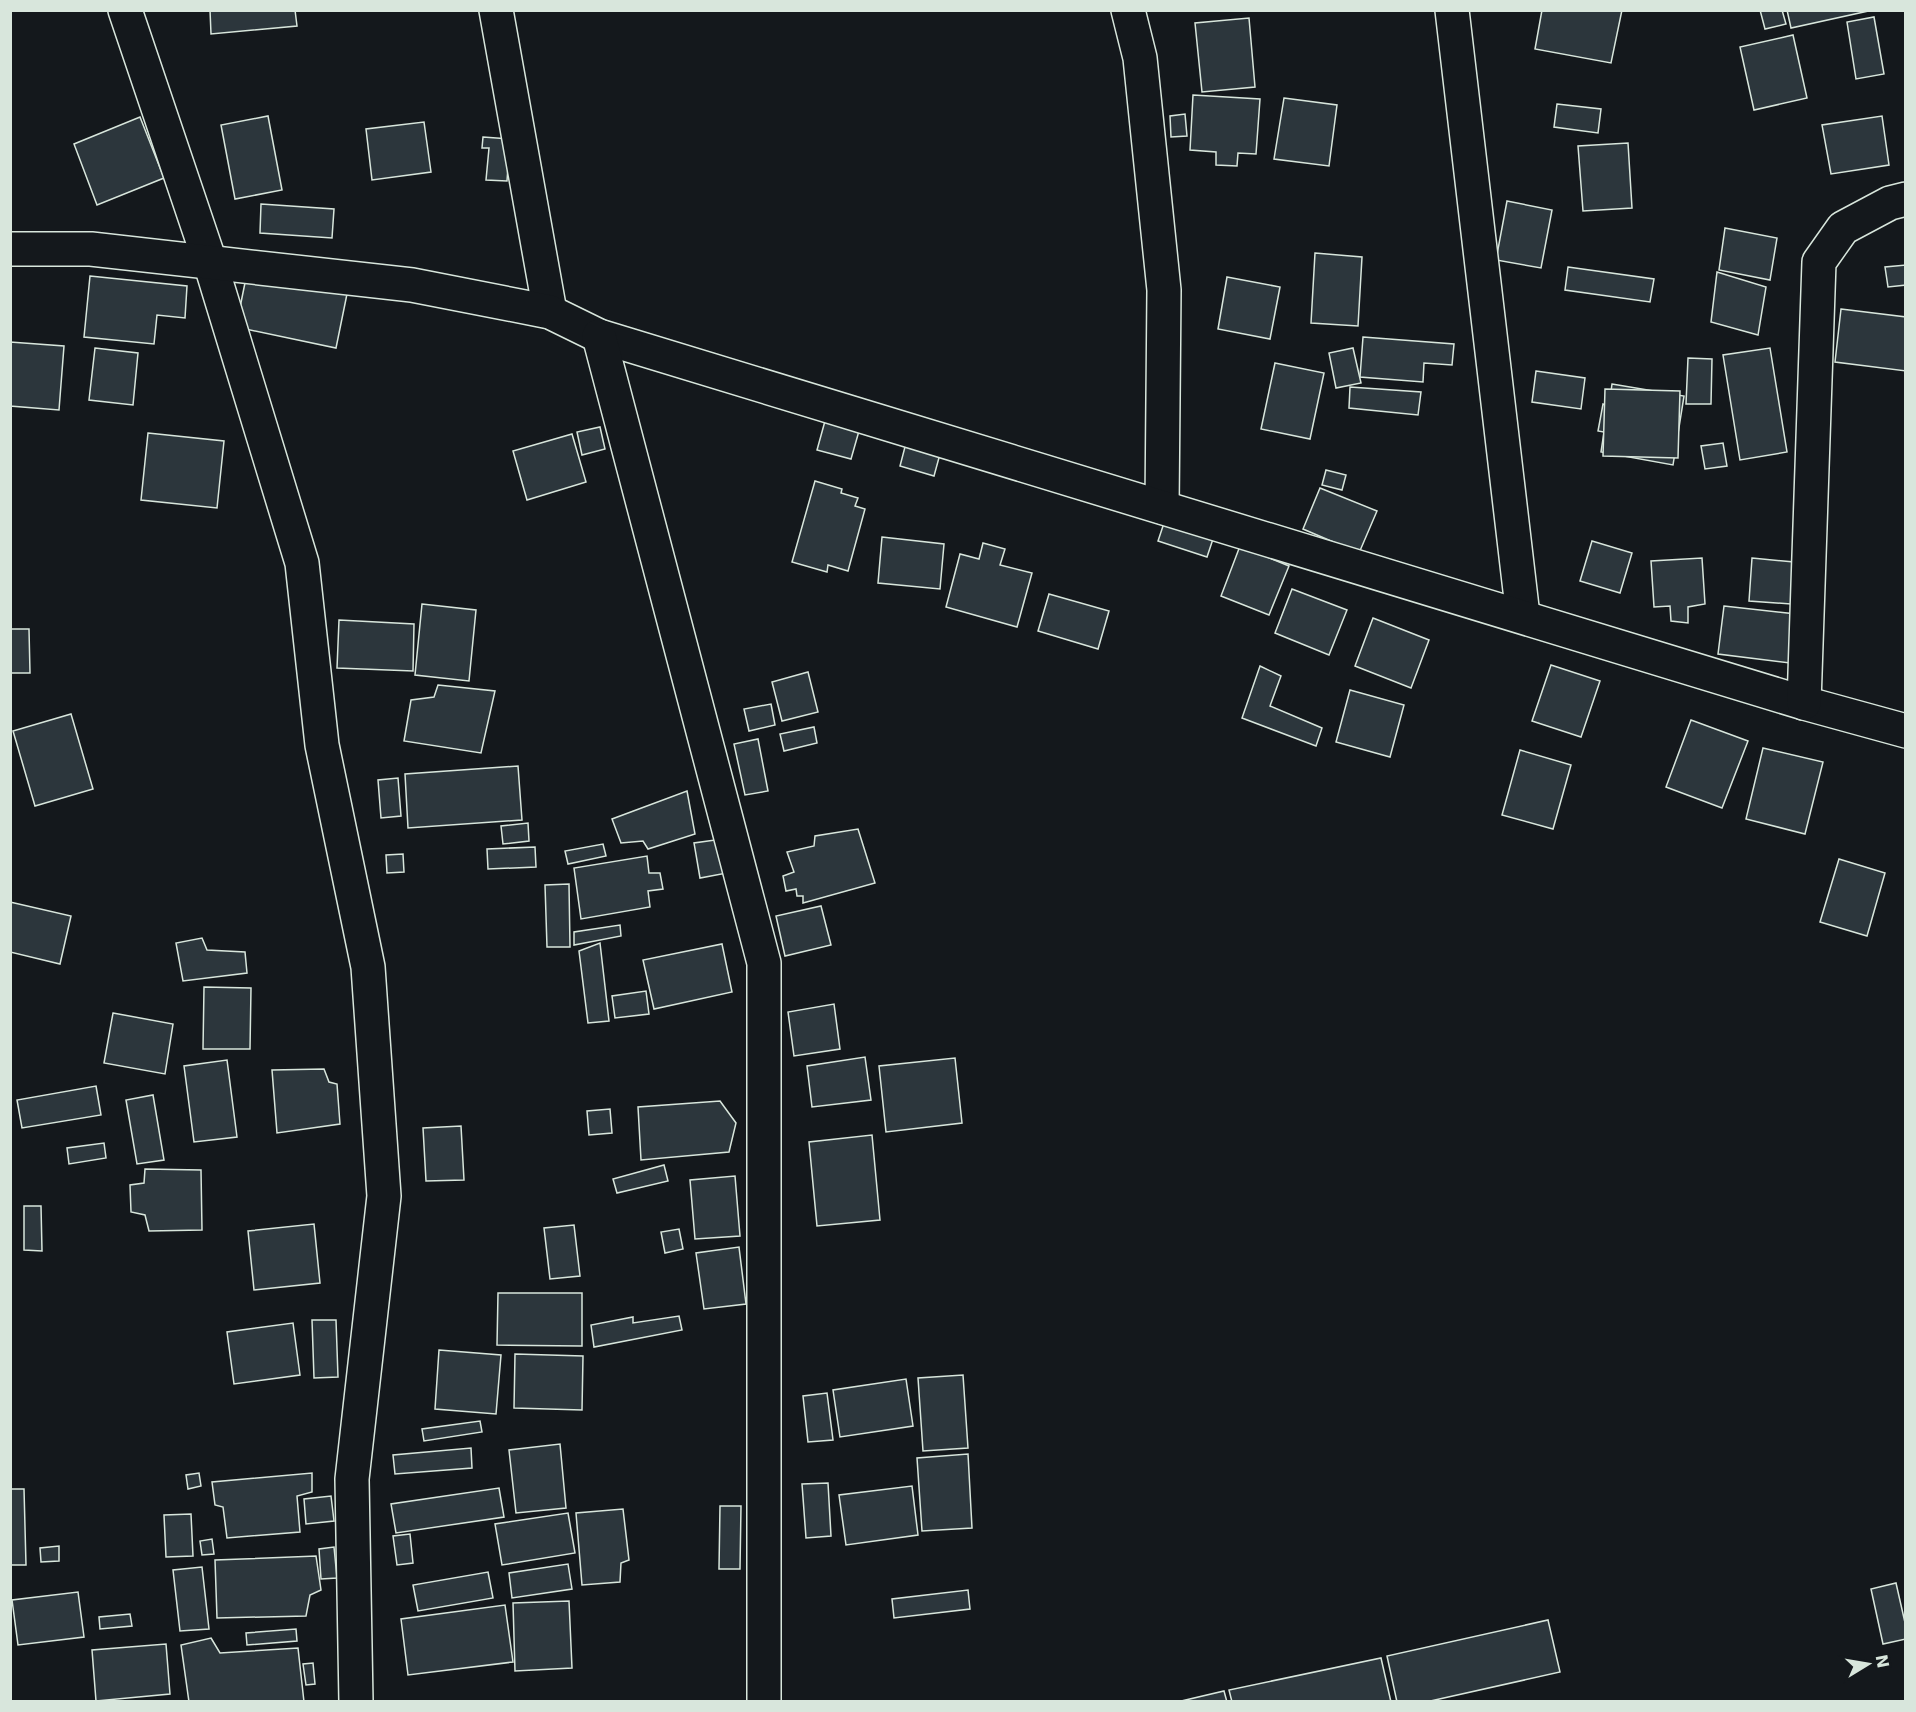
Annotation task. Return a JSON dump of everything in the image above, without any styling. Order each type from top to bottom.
[{"type":"street","points":[[125,10],[210,262],[302,563],[322,745],[368,967],[384,1196],[352,1479],[356,1701]]},
{"type":"street","points":[[496,10],[550,312]]},
{"type":"street","points":[[1128,10],[1140,58],[1164,290],[1162,507]]},
{"type":"street","points":[[1452,10],[1523,616]]},
{"type":"street","points":[[1804,703],[1819,262],[1843,228],[1890,203],[1905,199]]},
{"type":"street","points":[[10,249],[90,249],[412,285],[550,312],[599,336],[1804,703],[1905,731]]},
{"type":"street","points":[[599,336],[764,963],[764,1701]]},
{"type":"building","points":[[210,10],[295,10],[297,26],[211,34]]},
{"type":"building","points":[[1542,10],[1622,10],[1611,63],[1535,49]]},
{"type":"building","points":[[1760,10],[1782,10],[1786,24],[1765,29]]},
{"type":"building","points":[[1787,10],[1873,10],[1791,28]]},
{"type":"building","points":[[1874,17],[1884,74],[1856,79],[1847,22]]},
{"type":"building","points":[[1249,18],[1255,87],[1202,92],[1195,23]]},
{"type":"building","points":[[1793,35],[1807,98],[1754,110],[1740,47]]},
{"type":"building","points":[[1193,95],[1260,99],[1256,154],[1238,153],[1237,166],[1216,165],[1216,152],[1190,150]]},
{"type":"building","points":[[1284,98],[1337,105],[1329,166],[1274,159]]},
{"type":"building","points":[[1557,104],[1601,109],[1598,133],[1554,127]]},
{"type":"building","points":[[1185,114],[1187,136],[1171,137],[1170,116]]},
{"type":"building","points":[[268,116],[282,190],[235,199],[221,125]]},
{"type":"building","points":[[1882,116],[1889,165],[1831,174],[1822,125]]},
{"type":"building","points":[[140,117],[164,178],[97,205],[74,144]]},
{"type":"building","points":[[424,122],[431,172],[372,180],[366,129]]},
{"type":"building","points":[[483,137],[510,139],[507,181],[486,180],[489,148],[482,148]]},
{"type":"building","points":[[1628,143],[1632,208],[1583,211],[1578,146]]},
{"type":"building","points":[[1507,201],[1552,210],[1541,268],[1496,260]]},
{"type":"building","points":[[261,204],[334,209],[332,238],[260,233]]},
{"type":"building","points":[[1725,228],[1777,238],[1770,280],[1719,270]]},
{"type":"building","points":[[1315,253],[1362,257],[1358,326],[1311,323]]},
{"type":"building","points":[[1906,265],[1906,285],[1888,287],[1885,267]]},
{"type":"building","points":[[1568,267],[1654,279],[1650,302],[1565,290]]},
{"type":"building","points":[[1717,272],[1766,287],[1758,335],[1711,322]]},
{"type":"building","points":[[247,273],[347,294],[336,348],[236,327]]},
{"type":"building","points":[[90,276],[187,286],[185,318],[157,315],[154,344],[84,337]]},
{"type":"building","points":[[1227,277],[1280,287],[1270,339],[1218,329]]},
{"type":"building","points":[[1841,309],[1906,317],[1906,371],[1835,362]]},
{"type":"building","points":[[1363,337],[1454,344],[1452,365],[1424,363],[1423,382],[1360,377]]},
{"type":"building","points":[[10,342],[64,346],[59,410],[10,406]]},
{"type":"building","points":[[95,348],[138,353],[133,405],[89,400]]},
{"type":"building","points":[[1353,348],[1361,383],[1336,388],[1329,353]]},
{"type":"building","points":[[1770,348],[1787,452],[1740,460],[1723,355]]},
{"type":"building","points":[[1688,358],[1712,359],[1711,404],[1686,404]]},
{"type":"building","points":[[1275,363],[1324,373],[1310,439],[1261,429]]},
{"type":"building","points":[[1536,371],[1585,378],[1581,409],[1532,402]]},
{"type":"building","points":[[1612,384],[1684,396],[1673,465],[1601,452],[1604,432],[1598,431],[1603,404],[1609,406]]},
{"type":"building","points":[[1350,387],[1421,392],[1418,415],[1349,408]]},
{"type":"building","points":[[1605,389],[1680,391],[1678,458],[1603,456]]},
{"type":"building","points":[[825,421],[859,431],[851,459],[817,450]]},
{"type":"building","points":[[600,427],[605,449],[582,455],[577,432]]},
{"type":"building","points":[[148,433],[224,441],[217,508],[141,500]]},
{"type":"building","points":[[572,434],[586,482],[527,500],[513,451]]},
{"type":"building","points":[[906,443],[940,454],[934,476],[900,466]]},
{"type":"building","points":[[1723,443],[1727,466],[1705,469],[1701,446]]},
{"type":"building","points":[[1326,470],[1346,475],[1342,490],[1322,485]]},
{"type":"building","points":[[815,481],[842,489],[841,493],[858,498],[855,506],[865,509],[848,571],[828,565],[827,572],[792,562]]},
{"type":"building","points":[[1320,488],[1377,511],[1359,553],[1303,529]]},
{"type":"building","points":[[1166,517],[1215,533],[1207,557],[1158,541]]},
{"type":"building","points":[[882,537],[944,544],[940,589],[878,583]]},
{"type":"building","points":[[1592,541],[1632,553],[1620,593],[1580,581]]},
{"type":"building","points":[[983,543],[1005,549],[1000,565],[1032,573],[1017,627],[946,607],[960,554],[979,559]]},
{"type":"building","points":[[1240,546],[1289,566],[1269,615],[1221,596]]},
{"type":"building","points":[[1702,558],[1705,604],[1688,607],[1688,623],[1671,621],[1670,606],[1654,607],[1651,561]]},
{"type":"building","points":[[1752,558],[1794,562],[1791,604],[1749,601]]},
{"type":"building","points":[[1292,589],[1347,610],[1329,655],[1275,633]]},
{"type":"building","points":[[1049,594],[1109,611],[1098,649],[1038,631]]},
{"type":"building","points":[[422,604],[476,610],[469,681],[415,675]]},
{"type":"building","points":[[1724,606],[1796,614],[1790,663],[1718,654]]},
{"type":"building","points":[[1373,618],[1429,640],[1411,688],[1355,666]]},
{"type":"building","points":[[339,620],[414,624],[413,671],[337,668]]},
{"type":"building","points":[[10,629],[29,629],[30,673],[10,673]]},
{"type":"building","points":[[1551,665],[1600,681],[1581,737],[1532,721]]},
{"type":"building","points":[[1260,666],[1281,676],[1270,706],[1322,728],[1316,746],[1242,718]]},
{"type":"building","points":[[808,672],[818,712],[782,721],[772,682]]},
{"type":"building","points":[[438,685],[495,691],[481,753],[404,741],[411,700],[434,697]]},
{"type":"building","points":[[1350,690],[1404,705],[1390,757],[1336,742]]},
{"type":"building","points":[[771,704],[775,725],[749,731],[744,709]]},
{"type":"building","points":[[71,714],[93,789],[35,806],[13,731]]},
{"type":"building","points":[[1691,720],[1748,741],[1722,808],[1666,787]]},
{"type":"building","points":[[814,727],[817,743],[784,751],[780,734]]},
{"type":"building","points":[[758,739],[768,791],[745,795],[734,744]]},
{"type":"building","points":[[1763,748],[1823,762],[1805,834],[1746,819]]},
{"type":"building","points":[[1520,750],[1571,765],[1553,829],[1502,815]]},
{"type":"building","points":[[518,766],[522,820],[408,828],[405,774]]},
{"type":"building","points":[[398,778],[401,816],[381,818],[378,780]]},
{"type":"building","points":[[687,791],[695,834],[648,849],[643,841],[621,843],[612,819]]},
{"type":"building","points":[[528,823],[529,841],[503,844],[501,826]]},
{"type":"building","points":[[858,829],[875,883],[803,903],[803,896],[797,896],[796,889],[786,891],[783,876],[794,872],[787,852],[814,846],[815,836]]},
{"type":"building","points":[[722,839],[727,873],[700,878],[694,843]]},
{"type":"building","points":[[603,844],[606,856],[568,864],[565,851]]},
{"type":"building","points":[[535,847],[536,867],[488,869],[487,849]]},
{"type":"building","points":[[403,854],[404,872],[387,873],[386,855]]},
{"type":"building","points":[[647,856],[649,873],[660,873],[663,889],[648,891],[650,907],[581,919],[574,868]]},
{"type":"building","points":[[1839,859],[1885,873],[1867,936],[1820,922]]},
{"type":"building","points":[[569,884],[570,947],[547,947],[545,885]]},
{"type":"building","points":[[10,902],[71,916],[60,964],[10,952]]},
{"type":"building","points":[[821,906],[831,945],[785,956],[776,916]]},
{"type":"building","points":[[620,925],[621,936],[574,945],[574,932]]},
{"type":"building","points":[[202,938],[207,950],[245,952],[247,973],[183,981],[176,943]]},
{"type":"building","points":[[600,943],[609,1021],[588,1023],[579,951]]},
{"type":"building","points":[[722,944],[732,992],[654,1009],[643,960]]},
{"type":"building","points":[[204,987],[251,988],[250,1049],[203,1049]]},
{"type":"building","points":[[646,991],[649,1014],[615,1018],[612,996]]},
{"type":"building","points":[[834,1004],[840,1049],[794,1056],[788,1012]]},
{"type":"building","points":[[113,1013],[173,1024],[165,1074],[104,1063]]},
{"type":"building","points":[[865,1057],[871,1100],[812,1107],[807,1066]]},
{"type":"building","points":[[955,1058],[962,1123],[886,1132],[879,1066]]},
{"type":"building","points":[[227,1060],[237,1137],[194,1142],[184,1066]]},
{"type":"building","points":[[324,1069],[329,1082],[337,1084],[340,1124],[277,1133],[272,1070]]},
{"type":"building","points":[[96,1086],[101,1115],[22,1128],[17,1100]]},
{"type":"building","points":[[153,1095],[164,1160],[137,1164],[126,1100]]},
{"type":"building","points":[[720,1101],[736,1123],[729,1152],[641,1160],[638,1107]]},
{"type":"building","points":[[610,1109],[612,1133],[589,1135],[587,1111]]},
{"type":"building","points":[[461,1126],[464,1180],[426,1181],[423,1128]]},
{"type":"building","points":[[872,1135],[880,1220],[817,1226],[809,1142]]},
{"type":"building","points":[[104,1143],[106,1158],[69,1164],[67,1148]]},
{"type":"building","points":[[664,1165],[668,1181],[617,1193],[613,1179]]},
{"type":"building","points":[[145,1169],[201,1170],[202,1230],[149,1231],[145,1215],[131,1212],[130,1185],[144,1183]]},
{"type":"building","points":[[735,1176],[740,1236],[695,1239],[690,1180]]},
{"type":"building","points":[[24,1206],[41,1206],[42,1251],[24,1250]]},
{"type":"building","points":[[314,1224],[320,1283],[254,1290],[248,1231]]},
{"type":"building","points":[[574,1225],[580,1276],[550,1279],[544,1228]]},
{"type":"building","points":[[679,1229],[683,1249],[665,1253],[661,1232]]},
{"type":"building","points":[[739,1247],[746,1304],[704,1309],[696,1253]]},
{"type":"building","points":[[498,1293],[582,1293],[582,1346],[497,1345]]},
{"type":"building","points":[[679,1316],[682,1330],[594,1347],[591,1325],[633,1317],[633,1323]]},
{"type":"building","points":[[312,1320],[336,1320],[338,1377],[314,1378]]},
{"type":"building","points":[[293,1323],[300,1375],[234,1384],[227,1332]]},
{"type":"building","points":[[439,1350],[501,1355],[496,1414],[435,1409]]},
{"type":"building","points":[[515,1354],[583,1356],[582,1410],[514,1408]]},
{"type":"building","points":[[963,1375],[968,1448],[923,1451],[918,1378]]},
{"type":"building","points":[[906,1379],[913,1426],[840,1437],[833,1390]]},
{"type":"building","points":[[827,1393],[833,1440],[808,1442],[803,1396]]},
{"type":"building","points":[[480,1421],[482,1432],[424,1441],[422,1429]]},
{"type":"building","points":[[560,1444],[566,1508],[516,1513],[509,1450]]},
{"type":"building","points":[[471,1448],[472,1468],[395,1474],[393,1455]]},
{"type":"building","points":[[968,1454],[972,1528],[922,1531],[917,1458]]},
{"type":"building","points":[[199,1473],[201,1486],[188,1489],[186,1475]]},
{"type":"building","points":[[312,1473],[312,1492],[297,1496],[300,1532],[227,1538],[223,1507],[215,1505],[212,1482]]},
{"type":"building","points":[[828,1483],[831,1536],[806,1538],[802,1484]]},
{"type":"building","points":[[912,1486],[918,1535],[846,1545],[839,1495]]},
{"type":"building","points":[[499,1488],[504,1517],[396,1533],[391,1504]]},
{"type":"building","points":[[10,1489],[24,1489],[26,1565],[10,1565]]},
{"type":"building","points":[[331,1496],[334,1521],[306,1524],[304,1499]]},
{"type":"building","points":[[720,1506],[741,1506],[740,1569],[719,1569]]},
{"type":"building","points":[[623,1509],[629,1560],[621,1563],[620,1582],[582,1585],[576,1513]]},
{"type":"building","points":[[568,1513],[575,1553],[502,1565],[495,1524]]},
{"type":"building","points":[[191,1514],[193,1556],[166,1557],[164,1515]]},
{"type":"building","points":[[410,1534],[413,1563],[397,1565],[393,1536]]},
{"type":"building","points":[[212,1539],[214,1554],[202,1555],[200,1541]]},
{"type":"building","points":[[59,1546],[59,1561],[41,1562],[40,1548]]},
{"type":"building","points":[[334,1547],[337,1578],[321,1579],[319,1549]]},
{"type":"building","points":[[316,1556],[321,1590],[310,1595],[306,1616],[217,1618],[215,1560]]},
{"type":"building","points":[[568,1564],[572,1589],[512,1598],[509,1573]]},
{"type":"building","points":[[202,1567],[209,1629],[180,1631],[173,1570]]},
{"type":"building","points":[[488,1572],[493,1598],[418,1611],[413,1585]]},
{"type":"building","points":[[1896,1583],[1906,1627],[1906,1639],[1883,1644],[1871,1589]]},
{"type":"building","points":[[968,1590],[970,1609],[894,1618],[892,1599]]},
{"type":"building","points":[[78,1592],[84,1637],[18,1645],[12,1600]]},
{"type":"building","points":[[569,1601],[572,1668],[515,1671],[513,1603]]},
{"type":"building","points":[[505,1605],[513,1662],[408,1675],[401,1619]]},
{"type":"building","points":[[130,1614],[132,1626],[100,1629],[99,1617]]},
{"type":"building","points":[[1548,1620],[1560,1672],[1426,1702],[1397,1702],[1387,1656]]},
{"type":"building","points":[[296,1629],[297,1641],[247,1645],[246,1633]]},
{"type":"building","points":[[211,1638],[220,1653],[298,1648],[304,1702],[189,1702],[181,1645]]},
{"type":"building","points":[[166,1644],[170,1694],[96,1701],[92,1650]]},
{"type":"building","points":[[1381,1658],[1391,1702],[1232,1702],[1229,1690]]},
{"type":"building","points":[[313,1663],[315,1684],[306,1685],[303,1664]]},
{"type":"building","points":[[1224,1691],[1227,1702],[1177,1702]]}]
